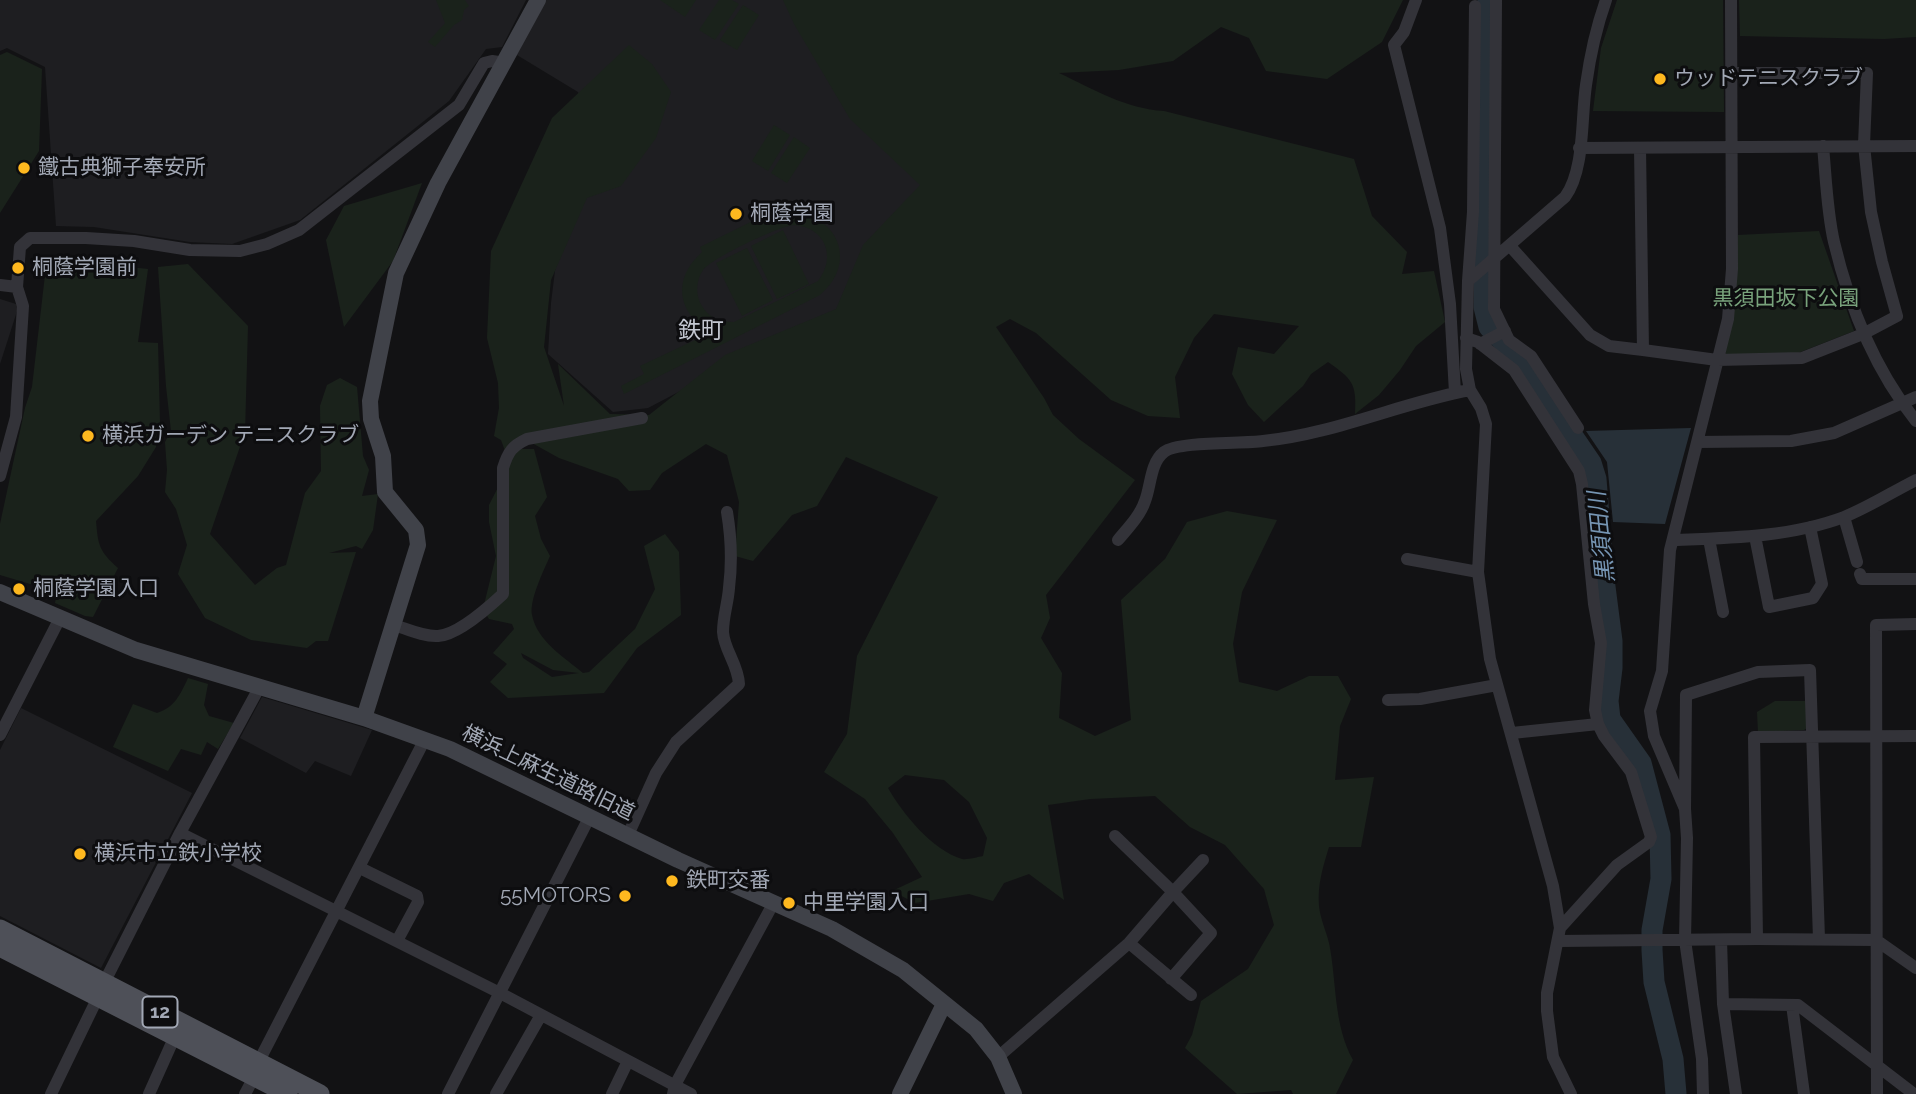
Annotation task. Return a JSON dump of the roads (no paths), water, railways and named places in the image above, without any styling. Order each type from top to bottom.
[{"type":"main road","name":"12","points":[[0,929],[175,1036],[252,1078],[288,1094]]},
{"type":"main road","name":"12","points":[[0,947],[101,990],[252,1078],[320,1094]]},
{"type":"street","points":[[364,718],[418,545],[416,530],[385,492],[383,456],[371,419],[370,401],[399,265],[438,183],[538,0]]},
{"type":"street","points":[[1416,0],[1404,32],[1394,45],[1440,228],[1450,304],[1455,393]]},
{"type":"street","points":[[1496,0],[1494,309],[1509,340],[1531,356],[1578,428]]},
{"type":"street","points":[[1471,278],[1571,189],[1575,178],[1594,37],[1606,0]]},
{"type":"street","points":[[1685,809],[1654,736],[1650,711],[1662,671],[1667,575],[1673,540],[1728,319],[1732,269],[1731,0]]},
{"type":"street","points":[[1475,6],[1473,212],[1466,379],[1486,424],[1478,572],[1490,659],[1553,886],[1559,935],[1547,993],[1547,1011],[1553,1057],[1571,1094]]},
{"type":"street","points":[[0,476],[16,417],[23,306],[17,287],[20,247],[30,238],[98,238],[190,250],[240,251],[267,244],[299,230],[459,105],[484,63],[505,63]]},
{"type":"street","points":[[1510,246],[1590,335],[1609,346],[1717,360],[1802,358],[1863,334],[1897,316],[1871,212],[1864,145],[1867,73],[1731,73]]},
{"type":"street","points":[[1823,146],[1833,240],[1846,287],[1863,334],[1903,404],[1916,421]]},
{"type":"street","points":[[1579,148],[1916,146]]},
{"type":"street","points":[[1640,148],[1643,351]]},
{"type":"street","points":[[0,285],[17,287]]},
{"type":"street","points":[[1480,344],[1505,331]]},
{"type":"street","points":[[1466,338],[1480,344],[1520,377],[1574,462],[1581,478],[1594,604],[1601,643],[1594,697],[1598,724],[1631,772],[1651,837],[1649,842],[1617,865],[1559,935]]},
{"type":"street","points":[[1118,540],[1135,520],[1145,502],[1157,458],[1166,450],[1303,435],[1470,390]]},
{"type":"street","points":[[1698,442],[1791,441],[1834,433],[1916,397]]},
{"type":"street","points":[[394,625],[435,636],[446,635],[486,610],[503,594],[503,468],[508,451],[517,443],[642,418]]},
{"type":"street","points":[[1673,540],[1755,536],[1810,527],[1844,517],[1916,480]]},
{"type":"street","points":[[628,835],[656,773],[676,742],[739,684],[738,670],[723,636],[723,616],[729,590],[727,512]]},
{"type":"street","points":[[1844,517],[1862,579],[1916,579]]},
{"type":"street","points":[[1755,536],[1769,607],[1813,598],[1822,584],[1810,527]]},
{"type":"street","points":[[1709,538],[1723,612]]},
{"type":"street","points":[[1408,559],[1478,572]]},
{"type":"street","name":"横浜上麻生道路旧道","points":[[0,592],[136,650],[364,718],[425,739],[468,757],[773,904],[832,929],[903,970],[976,1029],[998,1057],[1014,1094]]},
{"type":"street","points":[[0,735],[60,618]]},
{"type":"street","points":[[1877,1094],[1876,625],[1916,624]]},
{"type":"street","points":[[1703,1094],[1702,1059],[1682,940],[1687,838],[1686,695],[1758,672],[1810,670],[1818,940]]},
{"type":"street","points":[[1388,700],[1420,699],[1497,685]]},
{"type":"street","points":[[51,1094],[180,833],[259,688]]},
{"type":"street","points":[[1512,733],[1598,724]]},
{"type":"street","points":[[1757,939],[1755,737],[1916,736]]},
{"type":"street","points":[[252,1078],[425,739]]},
{"type":"street","points":[[448,1094],[590,816]]},
{"type":"street","points":[[180,833],[500,993],[628,1060],[674,1090],[691,1094]]},
{"type":"street","points":[[1115,836],[1211,933],[1171,979]]},
{"type":"street","points":[[998,1057],[1129,943],[1203,860]]},
{"type":"street","points":[[360,868],[417,896],[418,902],[397,941]]},
{"type":"street","points":[[674,1090],[773,904]]},
{"type":"street","points":[[1559,935],[1634,941],[1876,940],[1916,968]]},
{"type":"street","points":[[1721,940],[1723,1004],[1736,1094]]},
{"type":"street","points":[[1129,943],[1191,995]]},
{"type":"street","points":[[900,1094],[944,1004]]},
{"type":"street","points":[[1723,1004],[1798,1004],[1914,1094]]},
{"type":"street","points":[[1792,1004],[1804,1094]]},
{"type":"street","points":[[496,1094],[541,1015]]},
{"type":"street","points":[[149,1094],[175,1036]]},
{"type":"street","points":[[612,1094],[628,1060]]},
{"type":"waterway","name":"黒須田川","points":[[1488,0],[1484,307],[1489,327],[1520,359],[1591,463],[1596,479],[1612,641],[1608,701],[1610,719],[1641,763],[1660,835],[1661,879],[1652,930],[1652,950],[1654,982],[1673,1059],[1676,1094]]},
{"type":"place","name":"ウッドテニスクラブ","points":[[1660,79]]},
{"type":"place","name":"鐵古典獅子奉安所","points":[[24,168]]},
{"type":"place","name":"桐蔭学園","points":[[736,214]]},
{"type":"place","name":"桐蔭学園前","points":[[18,268]]},
{"type":"place","name":"横浜ガーデン テニスクラブ","points":[[88,436]]},
{"type":"place","name":"桐蔭学園入口","points":[[19,589]]},
{"type":"place","name":"横浜市立鉄小学校","points":[[80,854]]},
{"type":"place","name":"鉄町交番","points":[[672,881]]},
{"type":"place","name":"55MOTORS","points":[[625,896]]},
{"type":"place","name":"中里学園入口","points":[[789,903]]},
{"type":"district","name":"鉄町","points":[[701,331]]},
{"type":"park label","name":"黒須田坂下公園","points":[[1786,299]]}]
